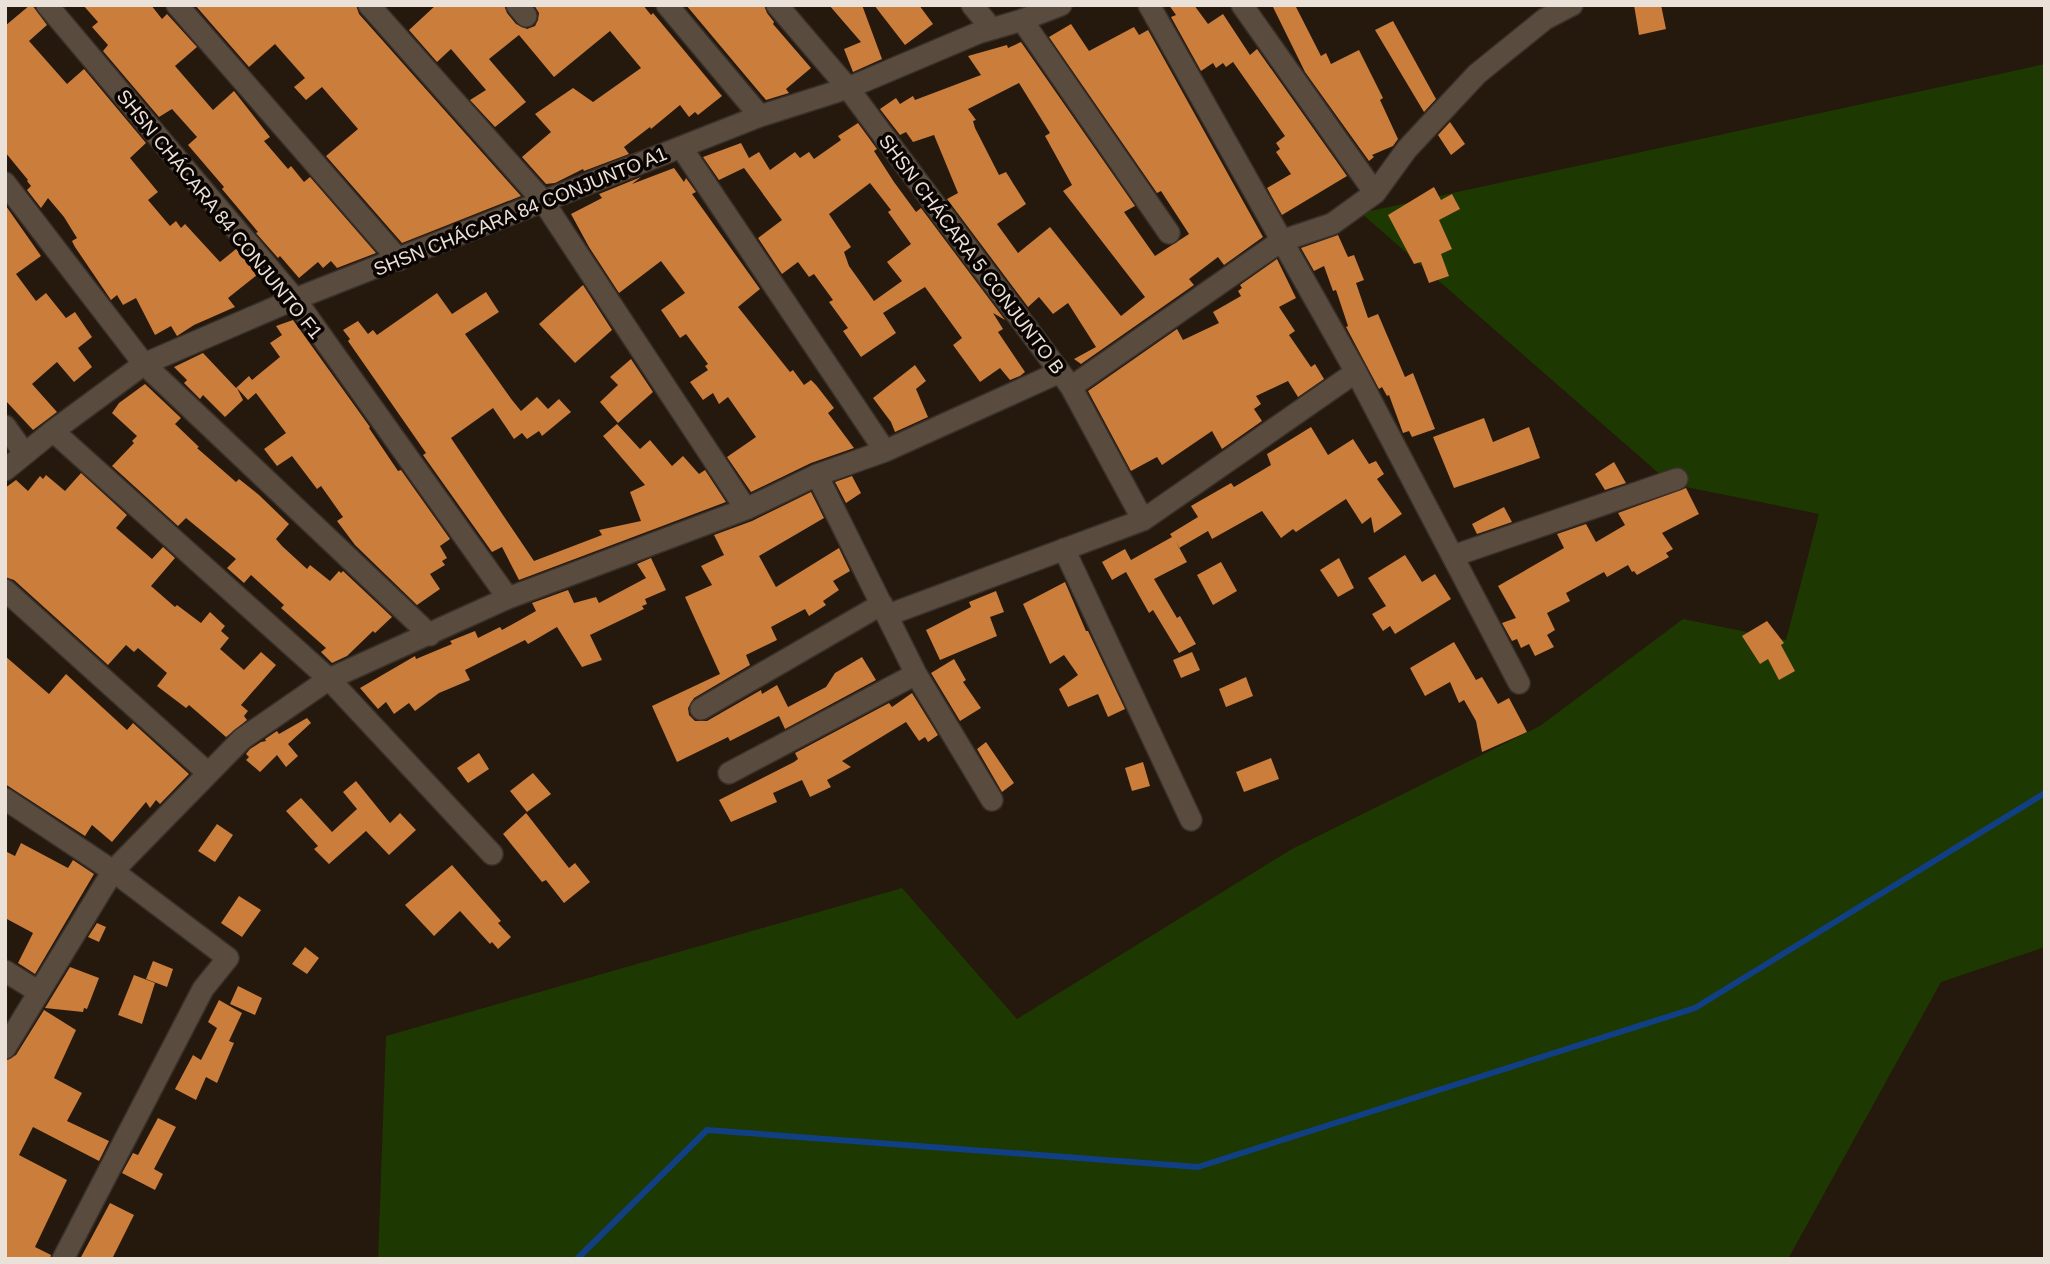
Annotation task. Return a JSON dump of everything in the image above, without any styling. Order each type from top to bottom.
[{"type":"street","name":"SHSN CHÁCARA 84 CONJUNTO F1","points":[[47,5],[295,299],[508,598]]},
{"type":"street","points":[[177,5],[399,260]]},
{"type":"street","points":[[369,5],[543,201],[746,509]]},
{"type":"street","points":[[667,5],[760,116]]},
{"type":"street","name":"SHSN CHÁCARA 5 CONJUNTO B","points":[[777,5],[848,88],[1065,380],[1143,520]]},
{"type":"street","points":[[972,5],[992,29]]},
{"type":"street","name":"SHSN CHÁCARA 84 CONJUNTO A1","points":[[5,470],[144,364],[295,299],[760,116],[848,88],[992,29],[1061,5]]},
{"type":"street","points":[[1149,5],[1356,373],[1519,683]]},
{"type":"street","points":[[1242,5],[1375,193]]},
{"type":"street","points":[[5,1048],[113,871],[242,739],[329,678],[508,598],[746,509],[817,475],[1065,380],[1281,241],[1332,224],[1375,193],[1407,149],[1477,74],[1545,19],[1573,5]]},
{"type":"street","points":[[1022,20],[1169,233]]},
{"type":"street","points":[[681,147],[885,451]]},
{"type":"street","points":[[5,183],[144,364],[430,635]]},
{"type":"street","points":[[701,709],[885,609],[1143,520],[1356,373]]},
{"type":"street","points":[[5,426],[25,454]]},
{"type":"street","points":[[53,431],[329,678],[492,854]]},
{"type":"street","points":[[817,475],[916,674],[992,800]]},
{"type":"street","points":[[1452,556],[1677,479]]},
{"type":"street","points":[[1064,549],[1191,820]]},
{"type":"street","points":[[5,590],[208,772]]},
{"type":"street","points":[[729,773],[916,674]]},
{"type":"street","points":[[5,799],[113,871],[228,958],[203,989],[63,1259]]},
{"type":"street","points":[[5,971],[39,992]]},
{"type":"green space","points":[[2045,64],[2045,947],[1941,982],[1788,1259],[378,1259],[386,1036],[902,888],[1017,1019],[1292,849],[1540,726],[1683,619],[1786,640],[1819,514],[1671,484],[1361,213]]},
{"type":"building","points":[[30,5],[47,25],[29,41],[67,84],[84,69],[146,143],[130,158],[158,192],[148,200],[170,226],[176,221],[181,228],[185,224],[220,262],[236,249],[257,275],[228,298],[235,307],[194,325],[177,336],[171,326],[155,335],[136,298],[123,305],[117,295],[111,300],[75,247],[72,241],[77,238],[48,198],[41,208],[27,190],[31,186],[28,180],[5,152],[5,26]]},
{"type":"building","points":[[83,5],[151,5],[162,19],[167,14],[197,47],[175,66],[213,110],[234,91],[270,137],[264,141],[288,169],[291,166],[304,182],[310,177],[376,253],[337,268],[331,261],[323,268],[318,262],[299,278],[256,233],[258,232],[222,189],[224,187],[188,145],[197,137],[172,109],[159,117],[103,51],[108,45],[92,27],[98,22]]},
{"type":"building","points":[[195,5],[356,5],[359,14],[521,196],[402,243],[326,156],[358,129],[322,87],[306,100],[294,87],[305,78],[275,44],[249,67]]},
{"type":"building","points":[[436,5],[504,5],[516,24],[527,29],[535,26],[538,20],[539,13],[534,5],[643,5],[651,15],[653,13],[722,96],[698,115],[695,112],[689,117],[680,105],[624,147],[629,154],[584,171],[583,169],[555,183],[546,184],[522,157],[551,132],[535,114],[573,88],[593,102],[641,68],[610,31],[554,77],[519,35],[489,59],[526,102],[495,127],[470,100],[486,90],[451,49],[437,62],[409,30]]},
{"type":"building","points":[[686,5],[764,5],[773,24],[811,68],[786,89],[789,93],[766,100]]},
{"type":"building","points":[[829,5],[862,5],[882,59],[853,72],[844,49],[861,42]]},
{"type":"building","points":[[874,5],[919,5],[933,24],[905,45]]},
{"type":"building","points":[[1169,5],[1194,5],[1208,24],[1223,14],[1250,55],[1257,49],[1347,176],[1282,215],[1267,188],[1291,174],[1276,152],[1280,149],[1276,143],[1285,136],[1233,62],[1226,67],[1223,63],[1216,68],[1213,63],[1201,71],[1171,17],[1176,15]]},
{"type":"building","points":[[1272,5],[1295,5],[1321,56],[1326,53],[1331,64],[1359,50],[1383,98],[1380,100],[1398,139],[1393,146],[1372,155],[1374,157],[1369,161],[1305,72]]},
{"type":"building","points":[[1634,5],[1661,5],[1666,29],[1639,35]]},
{"type":"building","points":[[1393,21],[1436,99],[1424,112],[1375,30]]},
{"type":"building","points":[[1071,24],[1089,51],[1134,27],[1139,35],[1148,30],[1263,237],[1224,265],[1218,257],[1189,279],[1194,285],[1081,364],[1074,359],[1096,347],[1068,303],[1053,314],[1039,297],[1028,307],[947,199],[958,193],[934,135],[913,142],[906,132],[900,135],[880,109],[896,98],[900,104],[913,96],[915,100],[981,75],[968,56],[1007,45],[1008,48],[1021,42],[1135,206],[1124,212],[1155,256],[1189,234],[1161,191],[1157,193],[1049,37]],"holes":[[[1019,83],[1050,133],[1045,136],[1072,185],[1063,191],[1145,297],[1121,316],[1050,227],[1018,253],[997,224],[1026,204],[1006,172],[999,175],[975,128],[973,121],[976,120],[968,109]]]},
{"type":"building","points":[[1450,122],[1465,144],[1451,155],[1438,135]]},
{"type":"building","points":[[858,123],[916,212],[921,208],[1005,320],[993,313],[1003,329],[998,332],[1025,372],[1020,376],[1010,380],[1000,368],[980,382],[953,345],[962,338],[925,287],[883,313],[896,333],[861,357],[843,331],[848,328],[829,302],[833,300],[814,274],[809,277],[798,262],[782,274],[758,238],[782,220],[744,168],[719,180],[703,157],[741,143],[749,158],[759,152],[770,170],[795,152],[800,158],[809,152],[814,159],[841,140],[838,136]],"holes":[[[870,183],[891,210],[888,212],[911,244],[887,262],[902,281],[874,301],[849,266],[844,252],[851,247],[829,214]]]},
{"type":"building","points":[[674,168],[696,192],[692,194],[760,289],[738,307],[790,372],[793,370],[804,385],[811,380],[816,385],[834,408],[828,413],[854,448],[811,463],[751,492],[727,457],[756,437],[728,397],[719,404],[713,393],[703,400],[690,382],[708,370],[705,366],[708,364],[686,334],[680,338],[661,310],[685,293],[661,261],[619,293],[571,214],[602,198],[599,194],[641,177],[632,184]]},
{"type":"building","points":[[1434,187],[1441,200],[1452,194],[1460,209],[1439,220],[1452,249],[1441,254],[1449,276],[1429,283],[1421,262],[1414,264],[1388,215]]},
{"type":"building","points":[[6,206],[41,256],[16,274],[36,301],[46,293],[66,318],[75,312],[92,337],[78,348],[92,367],[74,382],[57,362],[32,384],[57,412],[33,430],[5,400]]},
{"type":"building","points":[[1338,235],[1348,257],[1354,255],[1364,280],[1356,283],[1368,318],[1378,314],[1405,377],[1413,373],[1435,429],[1412,437],[1409,431],[1403,433],[1389,395],[1387,396],[1382,387],[1379,389],[1346,327],[1348,326],[1336,290],[1333,291],[1324,266],[1314,271],[1301,248]]},
{"type":"building","points":[[1277,259],[1296,298],[1279,307],[1295,331],[1289,335],[1311,367],[1315,364],[1324,379],[1298,397],[1288,381],[1256,396],[1261,404],[1254,409],[1262,421],[1222,449],[1212,431],[1162,465],[1157,457],[1131,471],[1088,391],[1177,329],[1183,340],[1219,323],[1213,312],[1241,296],[1238,291],[1242,288],[1240,285]]},
{"type":"building","points":[[583,285],[612,330],[575,363],[539,324]]},
{"type":"building","points":[[486,292],[499,312],[465,334],[521,411],[537,397],[548,409],[559,399],[571,412],[542,436],[539,431],[527,439],[522,433],[514,439],[493,408],[451,438],[534,561],[602,535],[599,530],[641,521],[630,492],[645,485],[603,436],[617,424],[640,449],[650,440],[672,466],[683,456],[699,474],[705,470],[726,502],[519,580],[502,547],[492,552],[423,455],[426,453],[343,330],[358,321],[368,334],[373,330],[377,335],[437,293],[452,314]]},
{"type":"building","points":[[293,320],[370,427],[398,471],[401,470],[450,539],[440,546],[447,558],[442,561],[445,565],[430,574],[440,589],[417,605],[355,545],[337,521],[343,517],[321,486],[317,489],[292,456],[277,466],[264,449],[286,433],[256,393],[248,400],[237,388],[243,400],[225,417],[203,395],[200,399],[184,383],[187,380],[174,367],[203,353],[236,388],[249,376],[252,380],[280,357],[270,343],[282,335],[276,326]]},
{"type":"building","points":[[631,359],[653,392],[618,423],[600,402],[618,385],[610,377]]},
{"type":"building","points":[[915,365],[926,381],[916,389],[928,417],[895,432],[873,398]]},
{"type":"building","points":[[145,384],[181,418],[175,424],[199,447],[197,448],[236,482],[239,479],[259,495],[289,524],[276,539],[282,546],[307,569],[310,565],[330,581],[339,571],[343,571],[392,617],[347,656],[332,663],[321,652],[326,648],[281,608],[284,605],[251,575],[244,583],[227,568],[236,559],[186,518],[178,526],[112,466],[134,443],[132,441],[137,436],[112,413],[119,403]]},
{"type":"building","points":[[1484,418],[1493,442],[1529,427],[1540,458],[1454,488],[1433,437]]},
{"type":"building","points":[[1311,427],[1328,455],[1353,439],[1369,464],[1376,461],[1384,474],[1377,479],[1402,514],[1374,533],[1371,517],[1362,524],[1346,499],[1296,532],[1293,529],[1281,538],[1262,511],[1212,539],[1208,531],[1179,548],[1187,562],[1154,579],[1196,644],[1179,653],[1153,610],[1149,613],[1126,572],[1112,580],[1102,562],[1125,549],[1131,560],[1172,537],[1170,534],[1198,517],[1191,506],[1231,483],[1234,487],[1271,465],[1267,454]]},
{"type":"building","points":[[1614,462],[1626,483],[1605,490],[1595,474]]},
{"type":"building","points":[[81,473],[127,515],[116,528],[152,559],[163,547],[175,558],[151,586],[175,607],[177,605],[201,623],[210,612],[225,626],[221,631],[229,638],[220,649],[244,670],[261,652],[276,665],[241,705],[248,711],[244,716],[247,720],[226,737],[189,705],[186,708],[157,686],[167,673],[138,648],[134,652],[126,645],[108,665],[14,580],[5,577],[5,488],[16,480],[28,491],[40,476],[43,479],[46,475],[65,491]]},
{"type":"building","points":[[852,476],[861,493],[846,503],[835,482]]},
{"type":"building","points":[[1686,488],[1699,514],[1662,533],[1673,549],[1666,553],[1669,557],[1637,575],[1628,565],[1607,577],[1604,572],[1566,593],[1570,601],[1547,613],[1555,630],[1547,635],[1554,647],[1535,656],[1529,644],[1521,648],[1517,639],[1512,641],[1502,623],[1516,618],[1498,586],[1564,548],[1557,534],[1586,524],[1596,542],[1625,525],[1618,513]]},
{"type":"building","points":[[811,492],[824,518],[759,556],[776,587],[839,548],[850,571],[833,581],[839,590],[823,601],[826,605],[809,616],[805,609],[771,627],[777,640],[746,655],[750,665],[694,698],[688,708],[689,715],[695,721],[707,721],[761,690],[762,694],[777,685],[788,707],[826,687],[835,673],[862,657],[876,680],[785,729],[779,716],[730,741],[728,737],[677,762],[652,706],[720,674],[685,597],[712,585],[701,566],[724,555],[714,535],[752,521]]},
{"type":"building","points":[[1504,507],[1512,522],[1477,534],[1472,524]]},
{"type":"building","points":[[1405,555],[1422,582],[1435,574],[1451,599],[1395,634],[1390,626],[1383,631],[1372,614],[1386,606],[1368,578]]},
{"type":"building","points":[[651,558],[666,590],[645,599],[647,604],[642,606],[644,609],[590,635],[602,660],[582,667],[557,627],[528,644],[525,640],[465,670],[470,680],[439,693],[415,711],[409,703],[394,714],[386,702],[378,709],[360,688],[415,656],[416,659],[452,644],[450,641],[475,631],[478,638],[500,627],[502,630],[536,611],[532,603],[568,590],[574,603],[596,597],[599,603],[646,578],[637,564]]},
{"type":"building","points":[[1339,558],[1354,588],[1338,597],[1320,570]]},
{"type":"building","points":[[1221,562],[1237,591],[1213,605],[1197,575]]},
{"type":"building","points":[[1065,582],[1125,709],[1108,717],[1098,694],[1068,707],[1059,689],[1078,675],[1064,655],[1050,664],[1023,604]]},
{"type":"building","points":[[996,591],[1004,612],[990,617],[997,636],[940,660],[926,630],[971,607],[969,602]]},
{"type":"building","points":[[1767,621],[1784,643],[1781,645],[1795,671],[1779,680],[1768,659],[1760,664],[1742,636]]},
{"type":"building","points":[[1454,642],[1476,680],[1482,677],[1498,704],[1509,698],[1527,732],[1482,752],[1476,721],[1464,700],[1459,703],[1450,682],[1425,696],[1410,668]]},
{"type":"building","points":[[1192,652],[1200,670],[1181,678],[1173,660]]},
{"type":"building","points":[[5,656],[49,694],[66,674],[127,730],[133,723],[189,774],[160,804],[156,800],[150,808],[146,802],[112,842],[92,825],[85,836],[5,784]]},
{"type":"building","points":[[954,659],[966,680],[963,682],[981,708],[960,721],[931,673]]},
{"type":"building","points":[[1246,677],[1253,696],[1226,707],[1219,689]]},
{"type":"building","points":[[912,693],[938,735],[928,742],[925,737],[919,741],[906,722],[842,761],[851,767],[827,780],[831,787],[810,797],[802,780],[773,793],[777,802],[731,822],[719,800],[794,762],[798,759],[795,753],[889,703],[892,707]]},
{"type":"building","points":[[307,718],[311,723],[288,744],[298,756],[286,767],[277,755],[260,772],[246,760],[250,749],[266,741],[265,739],[277,731],[279,734]]},
{"type":"building","points":[[986,742],[1014,783],[1002,792],[977,749]]},
{"type":"building","points":[[479,753],[489,769],[468,783],[457,768]]},
{"type":"building","points":[[1271,758],[1279,779],[1244,792],[1236,772]]},
{"type":"building","points":[[1143,762],[1150,786],[1132,791],[1125,768]]},
{"type":"building","points":[[533,773],[551,794],[527,812],[510,791]]},
{"type":"building","points":[[356,781],[390,823],[400,813],[416,830],[389,855],[366,831],[329,864],[314,849],[318,846],[286,811],[301,798],[332,832],[357,809],[343,792]]},
{"type":"building","points":[[526,813],[569,868],[575,863],[590,882],[564,903],[546,880],[542,882],[503,834]]},
{"type":"building","points":[[217,824],[233,835],[215,862],[198,851]]},
{"type":"building","points":[[21,843],[68,868],[73,860],[94,874],[35,974],[18,963],[33,933],[5,918],[5,851],[15,856]]},
{"type":"building","points":[[452,865],[501,921],[498,923],[511,937],[498,949],[492,942],[490,944],[460,911],[434,936],[405,905]]},
{"type":"building","points":[[239,896],[261,910],[242,937],[221,923]]},
{"type":"building","points":[[97,923],[106,927],[99,942],[88,937]]},
{"type":"building","points":[[305,947],[319,958],[307,974],[292,964]]},
{"type":"building","points":[[153,961],[173,969],[167,987],[146,979]]},
{"type":"building","points":[[70,967],[99,978],[87,1009],[84,1008],[83,1012],[45,1008]]},
{"type":"building","points":[[134,975],[155,983],[142,1024],[118,1015]]},
{"type":"building","points":[[238,986],[262,998],[255,1015],[230,1004]]},
{"type":"building","points":[[219,1000],[242,1013],[229,1041],[234,1043],[217,1083],[206,1077],[196,1100],[175,1089],[193,1055],[201,1060],[217,1028],[208,1022]]},
{"type":"building","points":[[44,1010],[76,1030],[54,1078],[82,1093],[67,1121],[109,1141],[99,1161],[33,1127],[19,1155],[67,1180],[35,1247],[51,1255],[50,1259],[5,1259],[5,1061],[16,1055]]},
{"type":"building","points":[[158,1118],[176,1127],[154,1169],[163,1174],[155,1190],[122,1173],[133,1153],[138,1155]]},
{"type":"building","points":[[110,1203],[134,1215],[112,1259],[80,1259]]},
{"type":"waterway","points":[[577,1259],[707,1130],[1198,1167],[1695,1008],[2045,793]]}]
